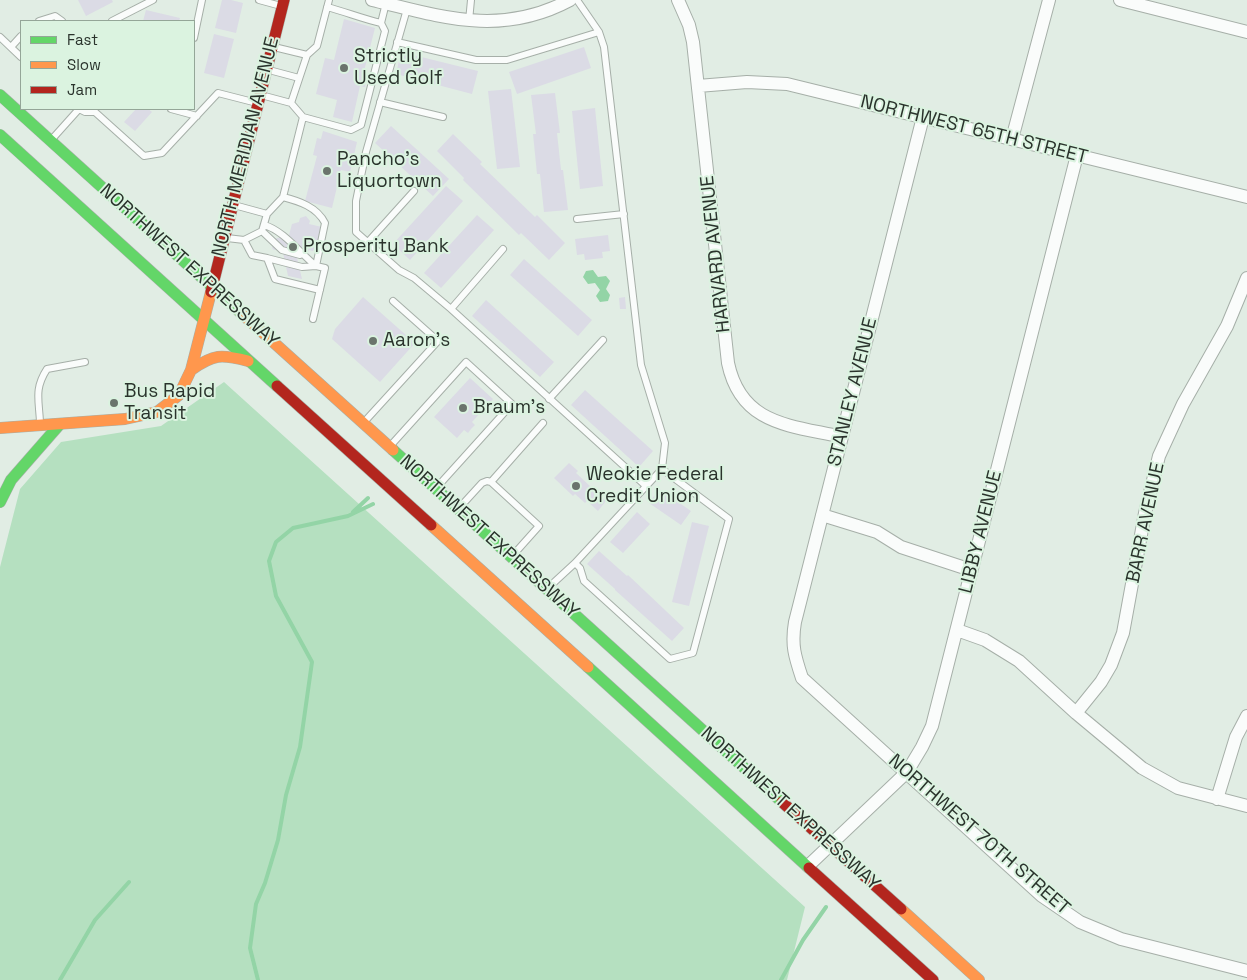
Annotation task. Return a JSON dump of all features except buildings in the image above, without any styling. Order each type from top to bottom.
[{"type":"main road","name":"NORTH MERIDIAN AVENUE","points":[[0,428],[125,419],[157,412],[179,395],[191,370],[283,3]]},
{"type":"main road","name":"NORTHWEST EXPRESSWAY","points":[[0,95],[511,557],[541,595],[829,844],[979,980]]},
{"type":"main road","name":"NORTHWEST EXPRESSWAY","points":[[0,135],[933,980]]},
{"type":"main road","points":[[191,370],[216,355],[226,355],[248,361]]},
{"type":"main road","points":[[0,502],[11,480],[60,424]]},
{"type":"main road","points":[[526,611],[541,595]]},
{"type":"street","points":[[372,0],[444,18],[469,21],[497,21],[519,18],[541,13],[570,0]]},
{"type":"street","name":"HARVARD AVENUE","points":[[678,0],[689,25],[698,86],[731,378],[746,403],[753,410],[768,418],[842,437]]},
{"type":"street","points":[[1012,140],[1049,0]]},
{"type":"street","points":[[1126,1],[1247,32]]},
{"type":"street","name":"NORTHWEST 65TH STREET","points":[[698,86],[747,82],[787,84],[1247,197]]},
{"type":"street","name":"STANLEY AVENUE","points":[[799,668],[794,656],[793,635],[923,117]]},
{"type":"street","name":"LIBBY AVENUE","points":[[808,866],[907,772],[932,726],[1077,155]]},
{"type":"street","name":"BARR AVENUE","points":[[1076,713],[1101,682],[1111,665],[1121,641],[1145,513],[1159,456],[1183,404],[1227,326],[1247,278]]},
{"type":"street","points":[[822,515],[877,532],[901,547],[971,570]]},
{"type":"street","points":[[957,630],[985,640],[1020,661],[1076,713],[1142,768],[1178,788],[1247,806]]},
{"type":"street","name":"NORTHWEST 70TH STREET","points":[[799,668],[802,678],[1042,896],[1080,922],[1121,940],[1247,971]]},
{"type":"street","points":[[1218,799],[1236,737],[1247,716]]},
{"type":"lane","points":[[114,20],[152,0]]},
{"type":"lane","points":[[195,33],[202,0]]},
{"type":"lane","points":[[259,0],[283,3]]},
{"type":"lane","points":[[469,21],[471,0]]},
{"type":"lane","points":[[541,595],[575,563],[662,469],[665,444],[641,364],[604,47],[599,32],[577,0]]},
{"type":"lane","points":[[291,102],[307,55],[317,46],[328,4],[351,16],[381,23]]},
{"type":"lane","points":[[82,110],[90,113],[97,110],[144,156],[162,153],[218,93],[291,102],[303,117],[351,130],[361,125],[385,31],[381,23],[386,4]]},
{"type":"lane","points":[[407,9],[366,152],[356,201],[356,232],[399,270],[414,278],[451,309],[646,486]]},
{"type":"lane","points":[[42,20],[56,16],[61,20]]},
{"type":"lane","points":[[398,38],[476,60],[507,60],[599,32]]},
{"type":"lane","points":[[0,37],[20,55]]},
{"type":"lane","points":[[11,47],[20,37]]},
{"type":"lane","points":[[272,46],[307,55]]},
{"type":"lane","points":[[266,69],[299,78]]},
{"type":"lane","points":[[380,102],[443,118]]},
{"type":"lane","points":[[51,141],[78,110]]},
{"type":"lane","points":[[175,110],[197,116]]},
{"type":"lane","points":[[263,228],[267,214],[283,197],[303,117]]},
{"type":"lane","points":[[368,242],[414,191]]},
{"type":"lane","points":[[283,197],[300,201],[316,212],[326,223],[316,266]]},
{"type":"lane","points":[[232,204],[267,214]]},
{"type":"lane","points":[[577,219],[624,214]]},
{"type":"lane","points":[[223,238],[244,240],[263,228],[274,228],[316,266]]},
{"type":"lane","points":[[263,228],[282,250],[302,255]]},
{"type":"lane","points":[[244,240],[252,255],[302,267],[316,266],[325,268],[313,319]]},
{"type":"lane","points":[[451,309],[503,249]]},
{"type":"lane","points":[[267,258],[275,279],[320,290]]},
{"type":"lane","points":[[363,423],[438,341],[394,301]]},
{"type":"lane","points":[[549,399],[603,340]]},
{"type":"lane","points":[[41,426],[38,393],[39,381],[48,369],[85,362]]},
{"type":"lane","points":[[389,447],[466,362],[512,404],[435,488]]},
{"type":"lane","points":[[491,482],[543,423]]},
{"type":"lane","points":[[575,563],[580,568],[584,581],[670,658],[693,653],[729,519],[662,469]]},
{"type":"lane","points":[[458,509],[482,483],[487,480],[491,482],[539,526],[511,557]]},
{"type":"shaded area","points":[[593,270],[598,277],[606,276],[610,281],[606,289],[610,295],[608,301],[600,302],[596,296],[600,290],[595,283],[588,284],[583,277],[586,271]]},
{"type":"shaded area","points":[[224,382],[805,907],[787,980],[0,980],[0,567],[20,489],[61,442],[161,426]]},
{"type":"waterway","points":[[353,512],[368,498]]},
{"type":"waterway","points":[[258,980],[250,948],[256,904],[265,883],[278,840],[286,795],[300,747],[312,662],[276,596],[269,561],[276,542],[293,528],[348,516],[373,504]]},
{"type":"waterway","points":[[60,980],[95,920],[129,882]]},
{"type":"waterway","points":[[781,980],[803,940],[826,907]]},
{"type":"traffic: fast","points":[[0,95],[241,313]]},
{"type":"traffic: fast","points":[[0,135],[277,386]]},
{"type":"traffic: fast","points":[[0,502],[11,480],[60,424]]},
{"type":"traffic: fast","points":[[393,450],[782,802]]},
{"type":"traffic: fast","points":[[588,667],[809,868]]},
{"type":"traffic: slow","points":[[0,428],[125,419],[157,412],[179,395],[191,370],[211,292]]},
{"type":"traffic: slow","points":[[241,313],[393,450]]},
{"type":"traffic: slow","points":[[191,370],[212,358],[218,357],[231,357],[248,361]]},
{"type":"traffic: slow","points":[[431,525],[588,667]]},
{"type":"traffic: slow","points":[[901,909],[979,980]]},
{"type":"traffic: jam","points":[[211,292],[284,0]]},
{"type":"traffic: jam","points":[[277,386],[431,525]]},
{"type":"traffic: jam","points":[[782,802],[901,909]]},
{"type":"traffic: jam","points":[[809,868],[933,980]]},
{"type":"place","name":"Strictly Used Golf","points":[[344,68]]},
{"type":"place","name":"Pancho's Liquortown","points":[[327,171]]},
{"type":"place","name":"Prosperity Bank","points":[[293,247]]},
{"type":"place","name":"Aaron's","points":[[373,341]]},
{"type":"place","name":"Bus Rapid Transit","points":[[114,403]]},
{"type":"place","name":"Braum's","points":[[463,408]]},
{"type":"place","name":"Weokie Federal Credit Union","points":[[576,486]]}]
